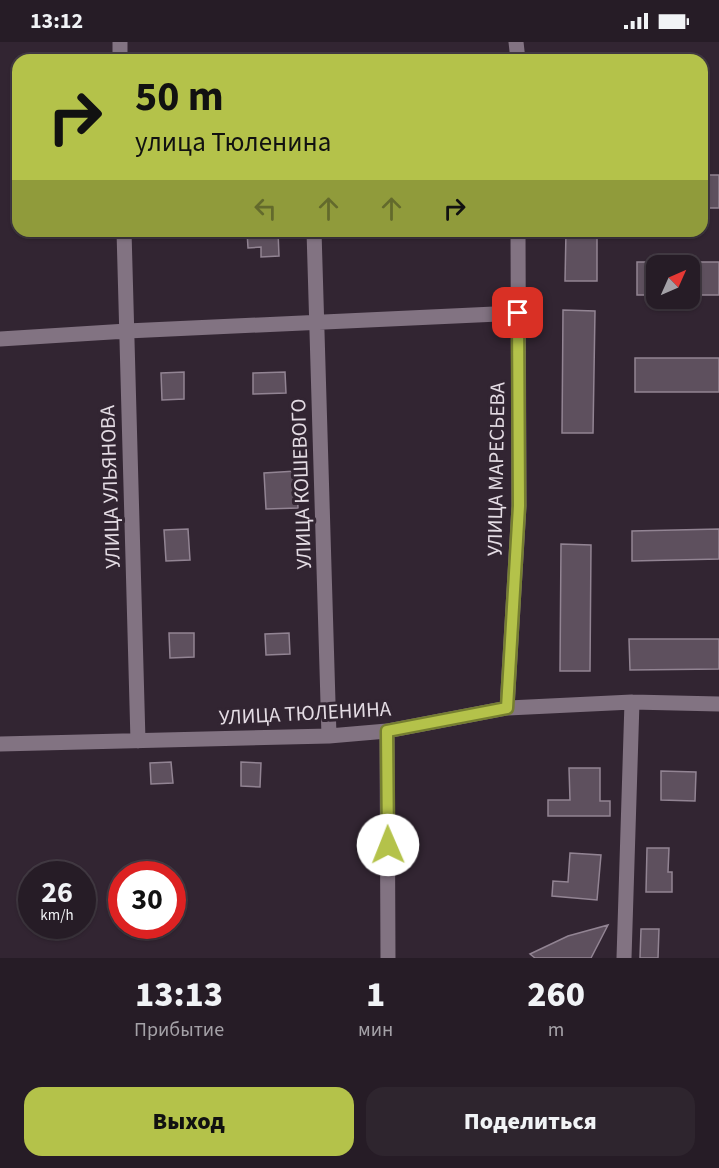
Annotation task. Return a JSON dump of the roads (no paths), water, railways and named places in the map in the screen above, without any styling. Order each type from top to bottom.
[{"type":"street","name":"УЛИЦА УЛЬЯНОВА","points":[[124,237],[138,741]]},
{"type":"street","name":"УЛИЦА КОШЕВОГО","points":[[314,237],[329,736]]},
{"type":"street","name":"УЛИЦА МАРЕСЬЕВА","points":[[507,708],[519,506],[518,237]]},
{"type":"street","points":[[0,339],[518,313]]},
{"type":"street","points":[[624,958],[632,702]]},
{"type":"street","name":"УЛИЦА ТЮЛЕНИНА","points":[[0,744],[329,736],[387,731],[507,708],[632,702],[719,704]]},
{"type":"street","points":[[387,731],[388,958]]}]
